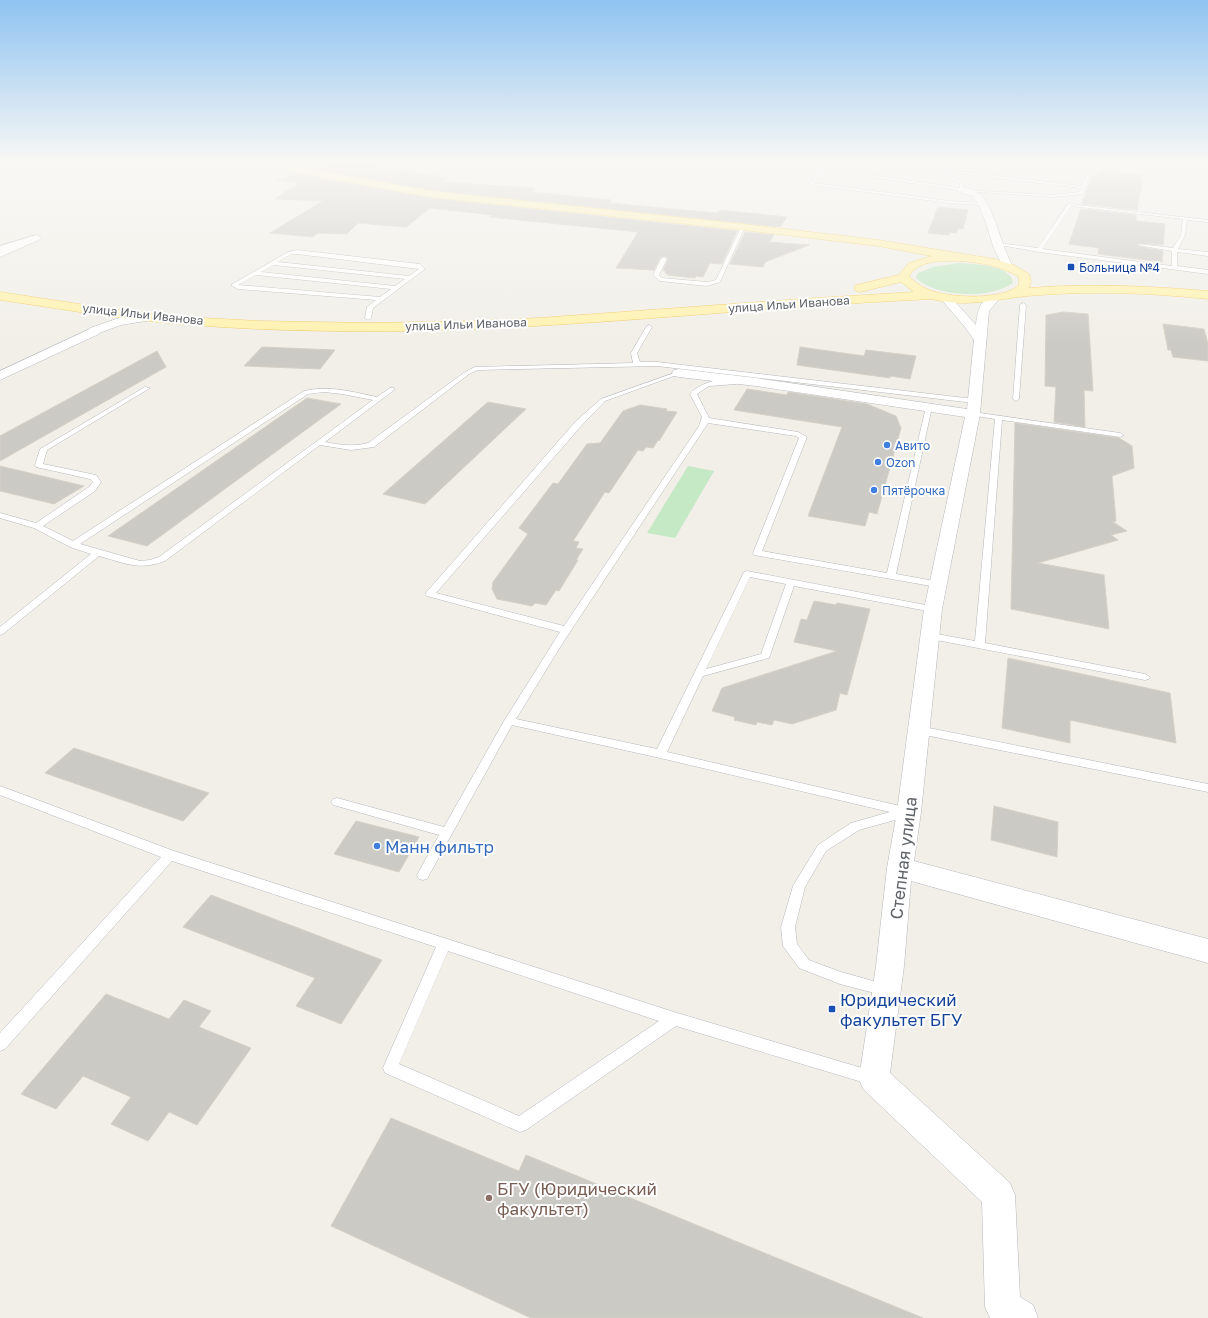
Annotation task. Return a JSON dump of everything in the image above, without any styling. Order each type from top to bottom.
[{"type":"main road","points":[[701,223],[878,243],[961,258],[979,259],[1033,273]]},
{"type":"main road","points":[[842,239],[861,242],[879,248],[893,257]]},
{"type":"main road","name":"улица Ильи Иванова","points":[[0,285],[125,305],[280,317],[368,318],[479,316],[783,296],[849,290],[877,285],[912,266],[932,260],[961,258]]},
{"type":"main road","points":[[1012,268],[1025,276],[1026,283],[1023,288],[1015,293]]},
{"type":"main road","points":[[903,271],[908,284],[933,295],[946,298],[972,300],[994,298],[1015,293],[1084,289],[1158,291],[1208,295]]},
{"type":"main road","points":[[1068,278],[1208,291]]},
{"type":"main road","name":"улица Ильи Иванова","points":[[0,296],[154,317],[280,325],[417,327],[539,322],[933,295]]},
{"type":"street","points":[[989,223],[998,247],[1012,268]]},
{"type":"street","points":[[0,249],[36,238]]},
{"type":"street","points":[[0,254],[17,245]]},
{"type":"street","points":[[979,259],[992,254],[998,247]]},
{"type":"street","points":[[946,298],[970,325],[980,340]]},
{"type":"street","name":"Степная улица","points":[[874,1079],[887,990],[900,868],[909,812],[933,609],[974,407],[983,310],[994,298]]},
{"type":"street","points":[[94,331],[103,319],[97,310]]},
{"type":"street","points":[[0,376],[94,331],[119,322],[154,317]]},
{"type":"street","points":[[678,373],[756,382],[929,407],[974,407]]},
{"type":"street","points":[[900,868],[1208,951]]},
{"type":"street","points":[[874,1079],[998,1195],[1003,1307],[1020,1318]]},
{"type":"lane","points":[[1039,250],[1057,223]]},
{"type":"lane","points":[[1174,268],[1175,250],[1183,235],[1184,223]]},
{"type":"lane","points":[[664,259],[656,275],[660,279],[707,284],[715,283],[718,281],[744,227]]},
{"type":"lane","points":[[1139,245],[1208,254]]},
{"type":"lane","points":[[998,247],[1039,250],[1208,272]]},
{"type":"lane","points":[[368,318],[370,307],[422,269],[420,266],[297,252],[290,254],[234,285],[238,287],[380,299]]},
{"type":"lane","points":[[274,263],[409,278]]},
{"type":"lane","points":[[255,273],[396,288]]},
{"type":"lane","points":[[1016,399],[1023,305]]},
{"type":"lane","points":[[637,364],[634,354],[649,327]]},
{"type":"lane","points":[[319,443],[348,449],[362,448],[371,445],[467,373],[477,368],[637,364],[657,364],[974,407],[999,418],[1120,435]]},
{"type":"lane","points":[[566,630],[430,594],[579,423],[603,400],[654,380],[678,373]]},
{"type":"lane","points":[[423,875],[509,721],[566,630],[701,429],[706,417],[693,394],[698,388],[715,382],[756,382]]},
{"type":"lane","points":[[37,526],[92,489],[97,482],[92,477],[39,466],[44,449],[147,388]]},
{"type":"lane","points":[[73,545],[306,392],[318,389],[329,390],[378,399]]},
{"type":"lane","points":[[0,515],[37,526],[73,545],[96,553],[140,564],[151,563],[162,559],[392,390]]},
{"type":"lane","points":[[891,575],[929,407]]},
{"type":"lane","points":[[980,646],[999,418]]},
{"type":"lane","points":[[705,420],[798,434],[803,437],[757,553],[938,584]]},
{"type":"lane","points":[[0,632],[96,553]]},
{"type":"lane","points":[[660,754],[747,574],[933,609]]},
{"type":"lane","points":[[699,674],[765,656],[791,582]]},
{"type":"lane","points":[[931,636],[1145,677]]},
{"type":"lane","points":[[509,721],[660,754],[909,812]]},
{"type":"lane","points":[[919,730],[1208,788]]},
{"type":"lane","points":[[0,790],[170,855],[674,1019],[874,1079]]},
{"type":"lane","points":[[337,802],[446,832]]},
{"type":"lane","points":[[887,990],[840,978],[804,964],[790,946],[788,927],[799,886],[822,848],[855,826],[909,812]]},
{"type":"lane","points":[[0,1044],[170,855]]},
{"type":"lane","points":[[444,944],[390,1068],[520,1124],[674,1019]]},
{"type":"green space","points":[[959,263],[982,265],[999,269],[1006,272],[1011,277],[1013,283],[991,292],[964,294],[950,293],[925,285],[916,278],[918,273],[933,267]]},
{"type":"green space","points":[[688,466],[714,471],[675,538],[647,533]]},
{"type":"building","points":[[287,223],[412,223],[406,227],[358,223],[347,234],[318,233],[312,237],[270,233]]},
{"type":"building","points":[[544,223],[658,223],[737,231],[722,264],[710,263],[703,277],[696,276],[695,278],[667,275],[668,274],[665,273],[666,271],[663,271],[668,259],[665,256],[660,258],[654,270],[616,268],[638,232]]},
{"type":"building","points":[[737,223],[783,223],[780,227]]},
{"type":"building","points":[[932,223],[965,223],[963,229],[958,228],[956,233],[950,232],[949,235],[928,233]]},
{"type":"building","points":[[1076,223],[1151,223],[1165,224],[1163,245],[1139,243],[1136,245],[1163,251],[1162,262],[1098,254],[1099,248],[1069,244]]},
{"type":"building","points":[[745,232],[774,235],[769,242],[809,245],[765,262],[763,267],[730,264]]},
{"type":"building","points":[[1063,312],[1088,314],[1093,391],[1084,390],[1085,427],[1054,422],[1056,387],[1045,386],[1046,315]]},
{"type":"building","points":[[1163,324],[1204,329],[1208,344],[1208,361],[1173,357],[1171,350],[1168,350]]},
{"type":"building","points":[[262,347],[335,350],[320,369],[244,366]]},
{"type":"building","points":[[800,347],[864,356],[866,350],[916,356],[910,379],[890,376],[890,378],[797,365]]},
{"type":"building","points":[[157,351],[166,367],[0,461],[0,436]]},
{"type":"building","points":[[747,389],[787,395],[788,392],[867,404],[896,416],[901,428],[877,514],[869,512],[865,526],[808,516],[842,427],[734,410]]},
{"type":"building","points":[[307,398],[341,404],[147,546],[108,536]]},
{"type":"building","points":[[488,402],[526,409],[425,504],[383,494]]},
{"type":"building","points":[[640,405],[677,412],[653,448],[646,447],[643,451],[638,450],[609,493],[605,492],[573,541],[579,542],[576,548],[583,549],[559,591],[556,590],[546,605],[535,603],[532,606],[497,599],[492,589],[493,582],[528,534],[519,528],[553,483],[558,484],[587,444],[600,443],[623,411]]},
{"type":"building","points":[[1015,423],[1119,438],[1132,446],[1134,468],[1112,476],[1116,521],[1113,522],[1127,531],[1111,535],[1118,540],[1038,563],[1104,575],[1109,629],[1011,609]]},
{"type":"building","points":[[0,466],[84,486],[54,504],[0,491]]},
{"type":"building","points":[[814,601],[836,605],[837,603],[870,609],[847,695],[840,693],[836,710],[792,724],[774,720],[772,725],[757,722],[756,725],[734,720],[735,717],[712,711],[722,688],[837,651],[794,642],[801,619],[807,620]]},
{"type":"building","points":[[1008,658],[1170,693],[1176,743],[1070,720],[1070,743],[1002,728]]},
{"type":"building","points":[[74,748],[209,793],[183,821],[45,773]]},
{"type":"building","points":[[994,806],[1058,822],[1057,857],[991,840]]},
{"type":"building","name":"Манн фильтр","points":[[356,821],[419,837],[399,872],[334,854]]},
{"type":"building","points":[[211,895],[382,960],[341,1024],[296,1006],[315,978],[183,927]]},
{"type":"building","points":[[106,994],[169,1019],[184,1000],[211,1011],[199,1027],[251,1048],[197,1125],[169,1112],[148,1141],[111,1124],[131,1097],[83,1076],[56,1109],[21,1094]]},
{"type":"building","name":"БГУ (Юридический факультет)","points":[[391,1118],[519,1171],[526,1155],[923,1318],[531,1318],[331,1226]]},
{"type":"place","name":"Больница №4","points":[[1071,267]]},
{"type":"place","name":"Авито","points":[[887,445]]},
{"type":"place","name":"Ozon","points":[[878,462]]},
{"type":"place","name":"Пятёрочка","points":[[874,490]]},
{"type":"place","name":"Манн фильтр","points":[[377,846]]},
{"type":"place","name":"Юридический факультет БГУ","points":[[832,1009]]},
{"type":"place","name":"БГУ (Юридический факультет)","points":[[489,1198]]}]
